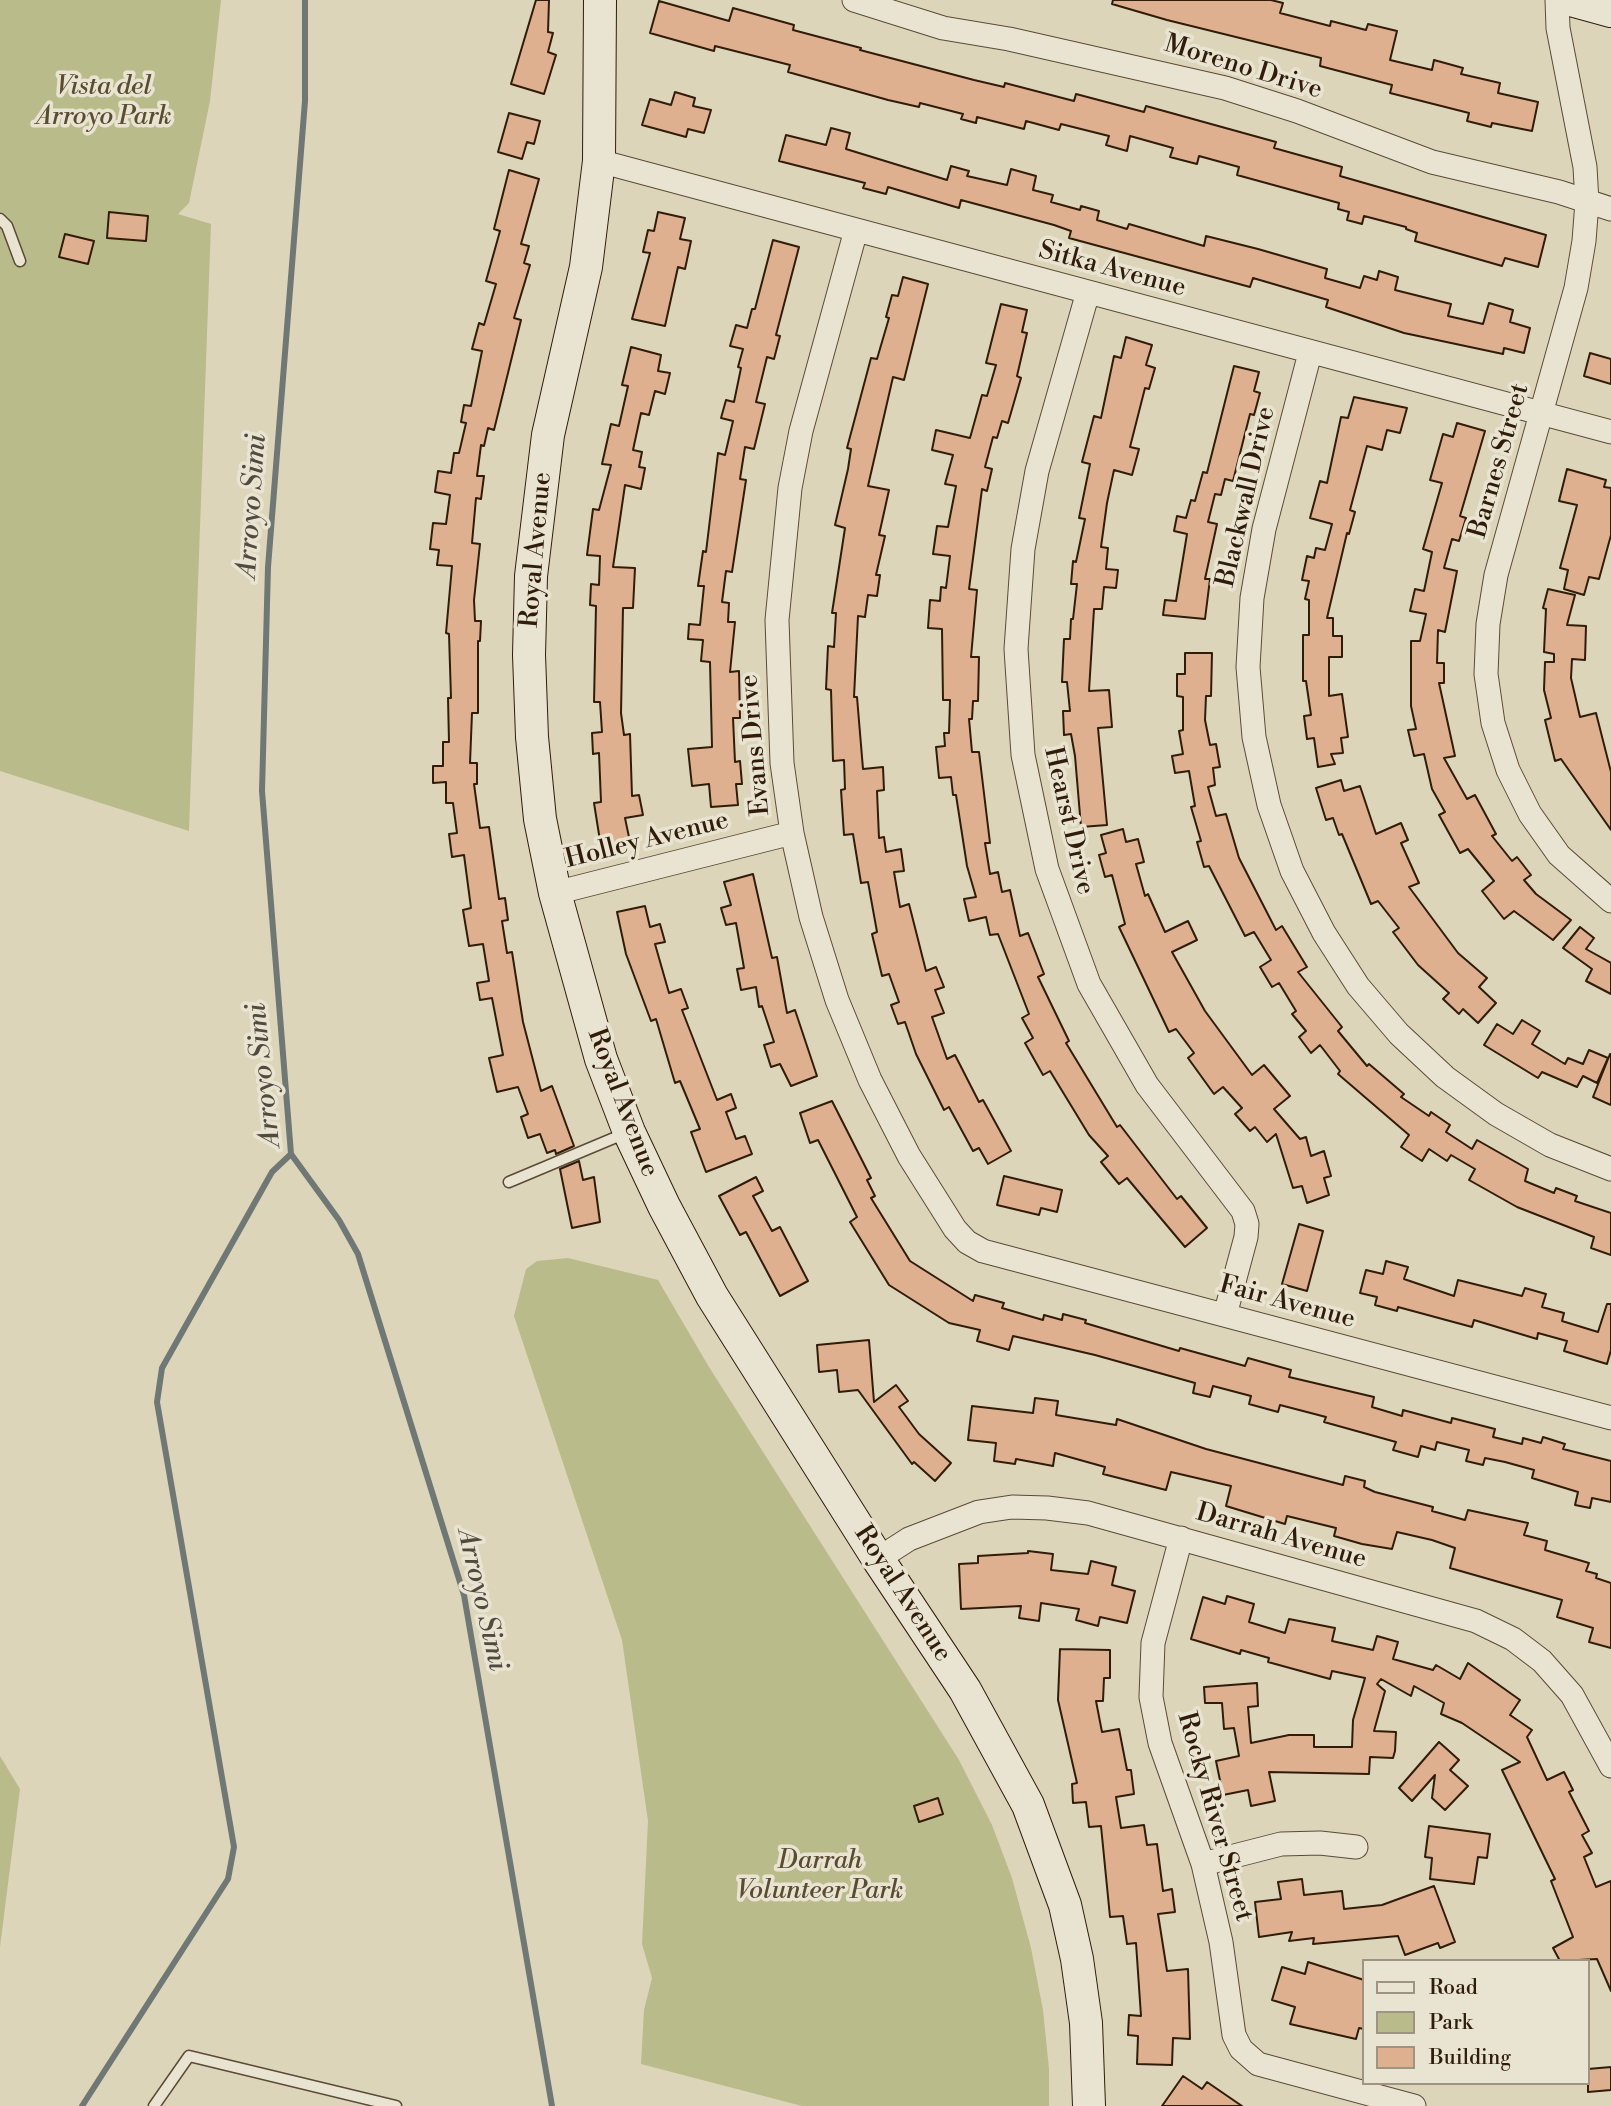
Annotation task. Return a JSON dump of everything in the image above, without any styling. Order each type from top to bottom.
[{"type":"main road","name":"Royal Avenue","points":[[600,0],[599,161],[586,267],[548,435],[531,576],[529,655],[532,737],[540,819],[555,893],[601,1059],[629,1132],[664,1206],[712,1296],[878,1559],[965,1690],[1028,1805],[1065,1905],[1077,1959],[1086,2023],[1089,2106]]},
{"type":"main road","points":[[1571,0],[1611,11]]},
{"type":"street","name":"Moreno Drive","points":[[854,0],[943,29],[1009,39],[1225,88],[1297,111],[1432,163],[1559,192],[1611,209]]},
{"type":"street","name":"Barnes Street","points":[[1557,0],[1558,28],[1585,167],[1587,202],[1576,288],[1496,575],[1488,624],[1486,674],[1493,723],[1508,770],[1530,814],[1559,855],[1611,901]]},
{"type":"street","name":"Sitka Avenue","points":[[599,161],[1611,432]]},
{"type":"street","name":"Evans Drive","points":[[856,230],[801,431],[782,551],[777,620],[777,689],[782,763],[792,833],[811,917],[851,1034],[870,1080],[909,1156],[955,1229]]},
{"type":"street","name":"Hearst Drive","points":[[1088,292],[1037,471],[1023,549],[1016,649],[1023,755],[1047,869],[1089,984],[1147,1085],[1243,1211],[1247,1224],[1246,1237],[1225,1315]]},
{"type":"street","name":"Blackwall Drive","points":[[1310,353],[1264,529],[1252,598],[1248,667],[1254,737],[1269,805],[1292,871],[1324,933],[1358,986],[1399,1034],[1426,1060],[1496,1114],[1550,1145],[1611,1169]]},
{"type":"street","name":"Holley Avenue","points":[[555,893],[792,833]]},
{"type":"street","name":"Fair Avenue","points":[[955,1229],[967,1242],[983,1251],[1611,1418]]},
{"type":"street","name":"Darrah Avenue","points":[[878,1559],[909,1539],[960,1519],[1012,1507],[1088,1513],[1476,1621],[1500,1633],[1542,1661],[1572,1695],[1609,1755]]},
{"type":"street","name":"Rocky River Street","points":[[1181,1538],[1153,1643],[1151,1697],[1160,1743],[1203,1864],[1221,1942],[1234,2035],[1241,2049],[1258,2064],[1414,2106]]},
{"type":"street","points":[[1203,1864],[1280,1844],[1320,1843],[1356,1847]]},
{"type":"lane","points":[[0,219],[7,226],[20,261]]},
{"type":"lane","points":[[509,1182],[629,1132]]},
{"type":"lane","points":[[154,2106],[189,2056],[396,2106]]},
{"type":"green space","name":"Vista del Arroyo Park","points":[[0,0],[221,0],[210,101],[189,203],[178,214],[211,224],[189,831],[0,771]]},
{"type":"green space","name":"Darrah Volunteer Park","points":[[568,1258],[658,1280],[709,1367],[959,1760],[992,1825],[1012,1878],[1031,1948],[1043,2010],[1049,2069],[1049,2106],[802,2106],[641,2064],[644,2010],[652,1978],[642,1944],[648,1821],[622,1640],[514,1316],[526,1269],[537,1261]]},
{"type":"green space","points":[[0,1756],[20,1789],[0,1947]]},
{"type":"building","points":[[536,0],[549,0],[548,32],[553,33],[548,52],[556,55],[544,94],[511,84]]},
{"type":"building","points":[[1113,0],[1271,0],[1283,3],[1280,13],[1330,26],[1331,21],[1366,30],[1368,24],[1397,31],[1390,60],[1432,70],[1434,60],[1463,68],[1461,74],[1500,83],[1498,93],[1538,102],[1532,131],[1492,123],[1491,127],[1467,121],[1469,113],[1390,93],[1392,85],[1320,66],[1321,58],[1167,20],[1112,4]]},
{"type":"building","points":[[659,1],[729,21],[733,8],[794,25],[793,30],[974,80],[1004,87],[1005,83],[1074,101],[1076,94],[1144,112],[1146,106],[1276,142],[1274,148],[1342,167],[1340,176],[1546,235],[1538,267],[1505,258],[1502,266],[1415,241],[1417,233],[1406,227],[1364,216],[1362,224],[1347,220],[1349,212],[1338,209],[1339,203],[1237,175],[1239,167],[1199,156],[1197,164],[1170,157],[1173,148],[1130,136],[1127,151],[1106,145],[1109,136],[1061,124],[1059,130],[1026,121],[1024,129],[977,117],[976,123],[961,119],[963,114],[920,103],[919,107],[888,100],[788,72],[790,65],[715,46],[714,51],[650,33]]},
{"type":"building","points":[[675,92],[695,98],[693,106],[711,110],[704,133],[688,129],[686,137],[642,125],[650,99],[671,105]]},
{"type":"building","points":[[509,113],[540,121],[534,144],[527,142],[522,159],[498,152]]},
{"type":"building","points":[[831,128],[850,133],[846,149],[947,180],[951,166],[969,171],[967,176],[1007,185],[1011,169],[1036,176],[1033,190],[1053,195],[1051,202],[1080,210],[1081,206],[1099,211],[1097,220],[1127,229],[1129,224],[1204,246],[1206,236],[1258,249],[1327,269],[1325,278],[1360,288],[1364,276],[1377,280],[1379,271],[1398,277],[1395,290],[1451,304],[1448,316],[1483,324],[1489,303],[1513,310],[1510,322],[1530,328],[1524,353],[1504,348],[1503,354],[1404,333],[1326,307],[1328,300],[1253,278],[1250,287],[1069,238],[1071,231],[1054,225],[961,200],[959,208],[888,187],[886,194],[863,188],[865,183],[779,161],[786,135],[826,145]]},
{"type":"building","points":[[509,170],[539,179],[521,244],[529,246],[524,263],[530,265],[514,318],[521,320],[494,430],[488,428],[484,446],[481,445],[477,476],[484,476],[481,499],[476,498],[472,543],[480,544],[474,600],[475,621],[481,621],[478,641],[478,713],[472,713],[470,763],[477,763],[477,784],[474,784],[480,828],[489,827],[499,899],[505,898],[508,920],[502,921],[507,953],[512,952],[523,1022],[541,1091],[552,1086],[574,1146],[556,1154],[555,1150],[547,1153],[540,1134],[528,1138],[521,1117],[528,1114],[518,1087],[497,1092],[489,1058],[503,1055],[492,998],[480,1000],[477,983],[489,981],[483,944],[469,946],[463,910],[471,908],[464,855],[452,857],[449,834],[457,833],[453,803],[446,803],[446,782],[433,783],[433,766],[443,766],[443,742],[449,742],[448,698],[451,698],[449,634],[446,633],[452,566],[437,565],[439,550],[430,549],[433,523],[446,524],[450,495],[435,492],[438,471],[451,473],[454,453],[459,453],[466,423],[461,422],[464,405],[471,406],[482,351],[472,349],[479,323],[484,325],[496,284],[486,281],[500,231],[494,229]]},
{"type":"building","points":[[109,212],[148,216],[146,241],[107,238]]},
{"type":"building","points":[[658,212],[685,218],[680,239],[691,241],[685,269],[678,267],[665,326],[632,319],[650,253],[643,252],[648,230],[654,231]]},
{"type":"building","points":[[65,234],[94,241],[88,264],[59,257]]},
{"type":"building","points":[[773,240],[799,247],[776,335],[780,336],[774,359],[767,357],[756,402],[765,404],[754,449],[745,447],[740,479],[746,480],[732,572],[726,571],[722,602],[729,603],[728,622],[735,622],[730,672],[739,671],[740,718],[733,718],[735,762],[740,761],[742,784],[736,784],[738,805],[711,807],[709,784],[692,786],[688,749],[712,747],[710,662],[701,661],[703,640],[688,639],[689,624],[700,625],[704,586],[698,586],[703,551],[706,552],[718,453],[725,455],[733,421],[721,418],[726,400],[734,402],[741,368],[738,367],[743,349],[730,346],[736,325],[747,328],[752,309],[755,309]]},
{"type":"building","points":[[903,277],[928,284],[904,380],[893,377],[868,486],[889,490],[879,535],[885,536],[876,575],[880,575],[877,596],[868,595],[865,617],[858,616],[854,697],[857,697],[863,769],[883,767],[884,790],[877,791],[879,838],[884,837],[886,852],[901,849],[904,871],[894,872],[900,907],[909,904],[926,971],[936,967],[944,987],[935,990],[944,1013],[932,1017],[947,1059],[955,1055],[979,1102],[983,1100],[1011,1151],[988,1164],[979,1148],[973,1151],[949,1107],[944,1110],[916,1054],[905,1022],[898,1024],[891,1005],[899,1002],[889,974],[882,976],[872,934],[877,932],[868,882],[861,883],[853,834],[844,835],[841,790],[845,789],[844,760],[833,761],[831,690],[826,689],[828,646],[834,647],[836,613],[832,613],[845,528],[835,525],[848,469],[851,449],[847,448],[871,358],[877,359],[889,318],[886,317],[892,295],[898,296]]},
{"type":"building","points":[[1001,304],[1027,310],[1022,332],[1027,333],[1017,376],[1021,378],[1008,423],[1002,421],[997,438],[993,437],[985,467],[992,469],[987,491],[982,489],[969,589],[977,590],[971,657],[979,657],[978,701],[973,701],[972,719],[969,719],[972,752],[979,752],[990,843],[985,843],[990,874],[998,872],[1002,892],[1010,890],[1020,936],[1028,933],[1044,974],[1038,977],[1069,1041],[1066,1043],[1117,1127],[1120,1125],[1177,1199],[1181,1196],[1207,1228],[1185,1247],[1127,1178],[1119,1184],[1101,1162],[1108,1156],[1089,1135],[1050,1071],[1043,1075],[1025,1043],[1033,1038],[1022,1018],[1029,1014],[998,934],[990,935],[986,917],[969,921],[964,899],[976,897],[967,866],[956,795],[953,795],[951,777],[939,778],[936,747],[945,746],[944,733],[949,733],[950,700],[943,700],[942,629],[928,628],[930,600],[940,601],[941,587],[946,588],[950,556],[933,554],[937,526],[948,527],[956,486],[945,484],[953,455],[932,450],[936,430],[970,438],[982,395],[987,396],[996,365],[986,363]]},
{"type":"building","points":[[1126,337],[1152,345],[1146,365],[1155,368],[1149,389],[1145,388],[1130,447],[1139,449],[1132,475],[1114,470],[1107,503],[1101,547],[1108,548],[1106,569],[1118,570],[1116,588],[1104,587],[1102,609],[1094,609],[1089,691],[1109,690],[1112,727],[1098,728],[1107,825],[1081,827],[1071,734],[1064,735],[1063,711],[1070,711],[1067,682],[1062,682],[1064,639],[1070,639],[1077,584],[1071,584],[1073,561],[1076,562],[1085,519],[1079,518],[1090,464],[1082,462],[1094,416],[1101,418],[1114,356],[1121,358]]},
{"type":"building","points":[[631,347],[661,355],[658,371],[670,373],[665,394],[655,391],[649,415],[641,413],[633,450],[642,452],[639,467],[645,468],[641,489],[625,485],[613,567],[635,568],[633,608],[623,608],[621,713],[624,735],[630,734],[632,796],[639,795],[643,815],[625,818],[630,842],[601,847],[594,803],[601,802],[599,753],[593,754],[592,733],[602,732],[600,702],[594,702],[596,606],[590,605],[591,584],[599,585],[600,556],[587,555],[593,509],[599,510],[611,465],[602,464],[611,424],[619,426],[628,386],[622,385]]},
{"type":"building","points":[[1590,353],[1611,359],[1611,384],[1584,376]]},
{"type":"building","points":[[1234,366],[1259,372],[1254,391],[1260,393],[1254,415],[1250,414],[1233,481],[1225,479],[1221,495],[1215,494],[1208,522],[1217,524],[1205,579],[1210,579],[1205,619],[1163,615],[1165,600],[1176,601],[1187,534],[1174,531],[1177,516],[1186,518],[1191,500],[1195,501],[1203,472],[1207,473]]},
{"type":"building","points":[[1354,397],[1407,408],[1400,433],[1387,430],[1382,450],[1367,446],[1350,510],[1355,512],[1349,534],[1347,533],[1327,618],[1333,618],[1333,636],[1342,636],[1342,657],[1329,657],[1329,696],[1342,694],[1348,737],[1341,738],[1343,753],[1331,754],[1335,764],[1318,767],[1314,738],[1307,739],[1304,716],[1311,715],[1306,681],[1303,681],[1303,635],[1309,635],[1309,600],[1305,599],[1309,581],[1302,580],[1307,556],[1314,558],[1316,548],[1325,550],[1332,524],[1310,518],[1320,481],[1327,483],[1341,417],[1348,418]]},
{"type":"building","points":[[1457,423],[1485,431],[1460,516],[1466,518],[1459,541],[1452,539],[1444,568],[1457,571],[1445,632],[1438,630],[1437,663],[1444,663],[1444,683],[1439,683],[1455,756],[1444,758],[1467,799],[1475,795],[1496,834],[1492,836],[1512,861],[1517,857],[1531,875],[1524,880],[1536,894],[1571,920],[1553,940],[1514,911],[1504,919],[1482,891],[1494,881],[1468,849],[1460,853],[1439,815],[1445,812],[1432,789],[1424,754],[1414,756],[1408,730],[1416,729],[1411,706],[1411,641],[1420,641],[1426,614],[1410,611],[1415,589],[1424,591],[1432,552],[1423,549],[1442,483],[1430,480],[1443,434],[1453,437]]},
{"type":"building","points":[[1567,469],[1606,480],[1604,487],[1611,488],[1611,535],[1599,579],[1589,577],[1584,595],[1564,589],[1568,570],[1560,568],[1577,505],[1559,501]]},
{"type":"building","points":[[1548,589],[1575,595],[1567,625],[1586,626],[1585,660],[1572,659],[1571,678],[1580,717],[1596,713],[1611,772],[1611,830],[1561,759],[1555,761],[1545,720],[1551,718],[1544,690],[1545,662],[1554,662],[1554,654],[1544,652],[1546,609],[1543,608]]},
{"type":"building","points":[[1185,653],[1212,653],[1211,696],[1206,696],[1205,720],[1210,745],[1216,744],[1220,767],[1213,768],[1215,785],[1208,787],[1216,816],[1226,814],[1239,858],[1276,930],[1282,926],[1307,967],[1298,972],[1342,1027],[1338,1031],[1367,1066],[1369,1064],[1404,1094],[1401,1097],[1429,1116],[1431,1112],[1450,1125],[1446,1132],[1472,1149],[1477,1140],[1528,1169],[1525,1181],[1554,1193],[1556,1188],[1577,1196],[1575,1201],[1611,1213],[1611,1255],[1591,1248],[1594,1237],[1517,1207],[1469,1180],[1475,1169],[1451,1155],[1447,1161],[1429,1149],[1422,1161],[1401,1147],[1409,1135],[1338,1074],[1340,1071],[1320,1045],[1311,1053],[1299,1037],[1306,1031],[1292,1014],[1296,1011],[1279,983],[1272,987],[1260,967],[1271,960],[1254,932],[1245,936],[1209,866],[1204,867],[1197,842],[1201,841],[1191,807],[1195,806],[1189,771],[1175,773],[1172,756],[1183,754],[1179,731],[1183,730],[1183,697],[1177,696],[1177,674],[1185,674]]},
{"type":"building","points":[[1341,780],[1344,791],[1360,786],[1376,834],[1401,823],[1408,840],[1401,843],[1419,883],[1409,887],[1458,953],[1487,978],[1479,987],[1496,1003],[1478,1023],[1463,1009],[1459,1014],[1443,999],[1449,993],[1418,965],[1393,932],[1399,928],[1378,901],[1371,904],[1342,834],[1339,835],[1333,818],[1326,820],[1316,788]]},
{"type":"building","points":[[1123,829],[1126,842],[1138,839],[1144,862],[1136,864],[1145,896],[1148,894],[1165,932],[1188,921],[1197,940],[1172,952],[1205,1011],[1252,1075],[1264,1065],[1290,1096],[1274,1109],[1300,1139],[1306,1137],[1311,1156],[1324,1151],[1331,1176],[1324,1178],[1329,1195],[1307,1203],[1302,1186],[1293,1188],[1276,1134],[1267,1142],[1255,1127],[1250,1131],[1235,1114],[1242,1108],[1223,1087],[1214,1094],[1188,1058],[1194,1053],[1176,1029],[1169,1032],[1119,927],[1125,924],[1112,875],[1105,877],[1099,855],[1106,853],[1101,835]]},
{"type":"building","points":[[753,874],[772,958],[777,957],[787,1013],[795,1010],[817,1076],[791,1086],[780,1064],[771,1067],[764,1045],[774,1042],[762,1006],[759,1007],[756,987],[741,990],[737,969],[744,968],[736,923],[726,925],[721,908],[731,905],[724,882]]},
{"type":"building","points":[[645,906],[650,927],[660,924],[665,942],[655,944],[669,993],[681,989],[688,1008],[682,1010],[717,1100],[731,1094],[736,1108],[726,1112],[736,1139],[745,1136],[752,1154],[706,1172],[691,1132],[700,1129],[680,1081],[675,1083],[656,1019],[651,1021],[626,954],[617,912]]},
{"type":"building","points":[[1580,927],[1594,938],[1586,949],[1611,963],[1611,994],[1586,981],[1592,969],[1563,948]]},
{"type":"building","points":[[1522,1020],[1540,1031],[1532,1044],[1565,1064],[1568,1058],[1583,1064],[1589,1050],[1608,1058],[1597,1083],[1583,1076],[1577,1087],[1542,1072],[1538,1078],[1484,1045],[1497,1024],[1513,1034]]},
{"type":"building","points":[[1611,1054],[1611,1105],[1593,1097]]},
{"type":"building","points":[[832,1101],[871,1178],[867,1180],[875,1196],[871,1198],[910,1261],[973,1301],[975,1295],[1004,1303],[1002,1308],[1043,1320],[1044,1315],[1062,1320],[1063,1314],[1179,1351],[1180,1348],[1245,1366],[1248,1358],[1291,1370],[1289,1377],[1374,1397],[1372,1407],[1402,1416],[1403,1410],[1451,1423],[1452,1418],[1495,1429],[1493,1437],[1522,1444],[1523,1438],[1541,1443],[1543,1437],[1565,1444],[1563,1449],[1611,1461],[1611,1502],[1592,1498],[1590,1508],[1575,1505],[1578,1492],[1532,1478],[1534,1470],[1485,1458],[1483,1465],[1466,1461],[1469,1450],[1437,1442],[1435,1450],[1421,1446],[1418,1457],[1393,1450],[1396,1442],[1324,1422],[1326,1417],[1280,1405],[1278,1412],[1249,1404],[1251,1396],[1213,1386],[1210,1397],[1193,1393],[1195,1383],[1095,1355],[1013,1336],[1009,1350],[977,1341],[980,1330],[949,1323],[889,1285],[850,1222],[857,1217],[818,1140],[810,1143],[800,1113]]},
{"type":"building","points":[[579,1161],[583,1180],[594,1177],[600,1222],[572,1228],[560,1169]]},
{"type":"building","points":[[1004,1176],[1062,1190],[1057,1212],[1041,1208],[1039,1215],[997,1205]]},
{"type":"building","points":[[756,1177],[763,1191],[753,1196],[772,1231],[780,1227],[808,1281],[780,1296],[746,1232],[740,1235],[719,1196]]},
{"type":"building","points":[[1299,1224],[1323,1231],[1307,1291],[1282,1284]]},
{"type":"building","points":[[1386,1261],[1408,1267],[1404,1279],[1454,1296],[1458,1280],[1522,1296],[1525,1288],[1546,1294],[1542,1307],[1564,1313],[1562,1321],[1598,1332],[1607,1304],[1611,1304],[1611,1350],[1607,1364],[1564,1351],[1567,1341],[1538,1333],[1537,1339],[1474,1320],[1472,1327],[1398,1307],[1397,1311],[1375,1305],[1377,1297],[1360,1293],[1366,1270],[1383,1274]]},
{"type":"building","points":[[869,1340],[874,1402],[896,1385],[908,1401],[899,1407],[919,1434],[951,1463],[935,1481],[914,1462],[912,1464],[858,1390],[839,1392],[837,1370],[819,1372],[817,1345]]},
{"type":"building","points":[[1035,1398],[1058,1401],[1056,1415],[1116,1425],[1117,1419],[1206,1449],[1343,1485],[1345,1476],[1365,1481],[1364,1487],[1375,1492],[1433,1507],[1432,1511],[1465,1520],[1468,1510],[1528,1523],[1524,1535],[1547,1541],[1545,1550],[1589,1563],[1586,1571],[1611,1583],[1611,1648],[1589,1642],[1593,1628],[1557,1617],[1562,1600],[1450,1568],[1455,1548],[1432,1540],[1397,1532],[1392,1549],[1362,1544],[1334,1536],[1336,1528],[1287,1516],[1285,1524],[1226,1506],[1231,1486],[1171,1472],[1166,1490],[1103,1474],[1105,1467],[1055,1453],[1053,1466],[1016,1459],[1015,1464],[994,1461],[996,1443],[968,1440],[972,1406],[1033,1413]]},
{"type":"building","points":[[1028,1551],[1053,1554],[1051,1570],[1088,1574],[1091,1561],[1116,1567],[1112,1585],[1135,1591],[1127,1623],[1100,1617],[1098,1626],[1076,1620],[1079,1609],[1041,1603],[1039,1621],[1019,1618],[1021,1606],[961,1609],[959,1564],[978,1563],[978,1556]]},
{"type":"building","points":[[1227,1596],[1254,1604],[1249,1622],[1285,1633],[1289,1619],[1335,1628],[1332,1641],[1373,1650],[1377,1636],[1398,1642],[1393,1659],[1433,1670],[1436,1665],[1460,1679],[1468,1663],[1520,1700],[1510,1715],[1532,1730],[1527,1737],[1547,1780],[1564,1772],[1573,1790],[1569,1792],[1589,1831],[1582,1835],[1592,1853],[1584,1857],[1596,1887],[1611,1881],[1611,1991],[1597,1959],[1559,1959],[1553,1948],[1573,1937],[1551,1881],[1555,1879],[1502,1770],[1520,1762],[1462,1723],[1441,1714],[1444,1703],[1414,1686],[1411,1696],[1381,1679],[1377,1684],[1385,1691],[1374,1731],[1396,1732],[1395,1751],[1393,1758],[1370,1757],[1369,1774],[1269,1772],[1275,1801],[1251,1806],[1248,1790],[1223,1795],[1216,1761],[1239,1756],[1234,1728],[1224,1729],[1222,1703],[1205,1703],[1204,1687],[1257,1683],[1258,1706],[1248,1707],[1251,1743],[1289,1735],[1314,1735],[1314,1747],[1352,1747],[1353,1720],[1365,1678],[1332,1671],[1330,1679],[1268,1662],[1269,1658],[1241,1650],[1240,1654],[1191,1639],[1203,1597],[1225,1604]]},
{"type":"building","points":[[1060,1649],[1110,1650],[1110,1678],[1104,1678],[1103,1701],[1096,1701],[1102,1732],[1119,1729],[1127,1770],[1131,1770],[1134,1794],[1116,1797],[1121,1828],[1144,1825],[1147,1845],[1157,1844],[1163,1891],[1172,1889],[1175,1912],[1158,1914],[1167,1971],[1188,1969],[1190,2039],[1173,2038],[1172,2065],[1137,2064],[1138,2036],[1128,2035],[1129,2015],[1141,2016],[1136,1943],[1127,1944],[1123,1916],[1110,1917],[1101,1826],[1089,1827],[1086,1802],[1073,1803],[1072,1784],[1077,1783],[1058,1700]]},
{"type":"building","points":[[1439,1742],[1459,1760],[1450,1770],[1468,1786],[1445,1810],[1432,1798],[1435,1775],[1412,1801],[1399,1788]]},
{"type":"building","points":[[938,1798],[943,1814],[919,1822],[914,1806]]},
{"type":"building","points":[[1429,1826],[1490,1834],[1487,1858],[1478,1857],[1474,1884],[1430,1879],[1432,1858],[1425,1857]]},
{"type":"building","points":[[1302,1879],[1304,1895],[1342,1891],[1344,1909],[1382,1905],[1434,1886],[1455,1942],[1440,1948],[1438,1943],[1405,1955],[1398,1936],[1313,1944],[1314,1938],[1289,1941],[1292,1932],[1259,1937],[1255,1902],[1281,1899],[1278,1882]]},
{"type":"building","points":[[1308,1962],[1362,1979],[1362,2029],[1359,2028],[1356,2039],[1290,2024],[1295,2007],[1272,2000],[1282,1967],[1305,1974]]},
{"type":"building","points":[[1611,2067],[1611,2090],[1588,2092],[1590,2069]]},
{"type":"building","points":[[1183,2076],[1202,2089],[1207,2082],[1242,2106],[1162,2106]]},
{"type":"waterway","name":"Arroyo Simi","points":[[305,0],[305,101],[268,567],[262,791],[291,1154],[339,1220],[358,1254],[464,1595],[552,2106]]},
{"type":"waterway","points":[[82,2106],[228,1879],[234,1847],[157,1402],[162,1368],[272,1172],[291,1154]]}]
